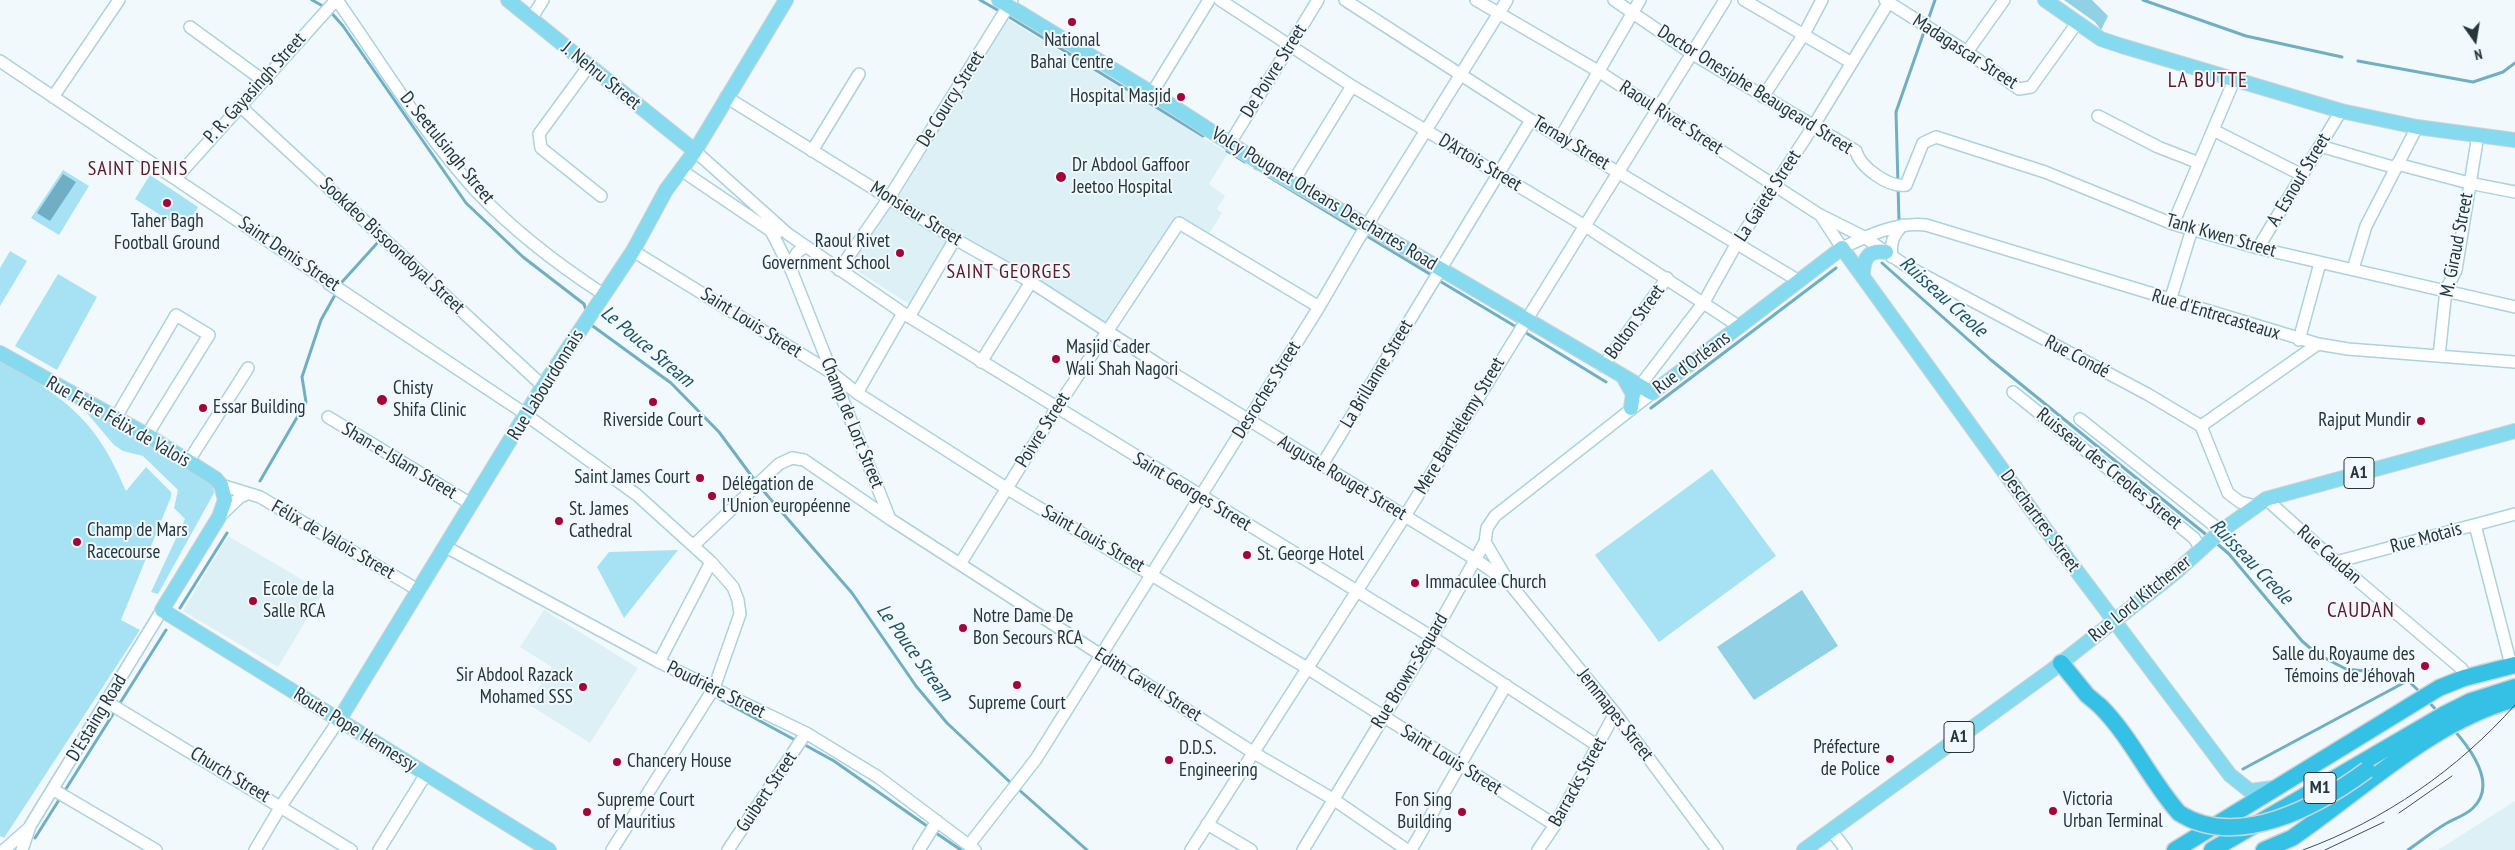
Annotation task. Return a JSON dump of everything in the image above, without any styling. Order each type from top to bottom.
[{"type":"highway","points":[[2061,663],[2087,695],[2118,725],[2179,814],[2198,829],[2221,838],[2245,840],[2281,830],[2409,741],[2418,717],[2439,688],[2464,678],[2514,668]]},
{"type":"highway","name":"M1","points":[[2184,850],[2314,774],[2466,689],[2514,668]]},
{"type":"highway","name":"M1","points":[[2212,850],[2418,717],[2515,686]]},
{"type":"highway","points":[[2264,850],[2292,838],[2442,729],[2470,714],[2515,699]]},
{"type":"highway","points":[[2175,850],[2284,785],[2418,717]]},
{"type":"main road","name":"J. Nehru Street","points":[[508,0],[588,67],[695,151]]},
{"type":"main road","name":"Rue Labourdonnais","points":[[339,720],[418,590],[446,548],[523,412],[544,386],[633,250],[666,190],[695,151],[786,0]]},
{"type":"main road","points":[[2046,0],[2101,39],[2341,111],[2417,127],[2515,140]]},
{"type":"main road","name":"Volcy Pougnet Orleans Deschartes Road","points":[[1005,7],[1152,93],[1230,143],[1441,270],[1646,390]]},
{"type":"main road","name":"Deschartres Street","points":[[1842,248],[1864,275],[1968,423],[2175,705],[2241,786],[2250,791],[2258,791],[2284,785]]},
{"type":"main road","name":"Rue d'Orléans","points":[[1646,390],[1740,327],[1842,248]]},
{"type":"main road","points":[[1864,275],[1863,266],[1866,256],[1874,251],[1889,254]]},
{"type":"main road","name":"Rue Frère Félix de Valois","points":[[0,353],[115,419],[147,435],[216,479],[221,485]]},
{"type":"main road","points":[[1621,376],[1629,383],[1633,394],[1631,408]]},
{"type":"main road","name":"Rue Lord Kitchener","points":[[1804,850],[2061,663],[2114,622],[2210,541],[2261,502],[2515,431]]},
{"type":"main road","points":[[162,610],[219,517],[224,500],[221,485]]},
{"type":"main road","name":"Route Pope Hennessy","points":[[162,610],[549,850]]},
{"type":"street","points":[[53,97],[119,0]]},
{"type":"street","name":"P. R. Gayasingh Street","points":[[176,178],[336,0]]},
{"type":"street","name":"D. Seetulsingh Street","points":[[336,0],[428,130],[476,190],[529,241],[603,294]]},
{"type":"street","points":[[531,19],[543,0]]},
{"type":"street","points":[[1152,93],[1209,0]]},
{"type":"street","name":"D'Artois Street","points":[[1220,0],[1352,86],[1667,278],[1740,327]]},
{"type":"street","name":"De Poivre Street","points":[[1230,143],[1288,45],[1318,0]]},
{"type":"street","name":"Ternay Street","points":[[1345,0],[1560,138],[1800,281]]},
{"type":"street","name":"Raoul Rivet Street","points":[[1476,0],[1598,71],[1820,215],[1864,237]]},
{"type":"street","name":"Desroches Street","points":[[972,847],[1024,777],[1101,656],[1319,308],[1359,238],[1507,0]]},
{"type":"street","name":"Doctor Onesiphe Beaugeard Street","points":[[1614,0],[1634,12],[1690,53],[1856,151],[1861,163],[1868,170],[1897,184],[1909,181],[1923,143],[1936,137]]},
{"type":"street","points":[[1560,138],[1640,0]]},
{"type":"street","name":"Mère Barthélemy Street","points":[[1191,850],[1405,516],[1690,53],[1725,0]]},
{"type":"street","points":[[1744,0],[1852,62]]},
{"type":"street","points":[[1763,97],[1804,34],[1822,0]]},
{"type":"street","points":[[1967,52],[2004,0]]},
{"type":"street","name":"Madagascar Street","points":[[1888,1],[1967,52],[2019,89],[2031,87],[2077,23]]},
{"type":"street","name":"La Gaieté Street","points":[[1646,390],[1704,302],[1737,243],[1814,125],[1888,1]]},
{"type":"street","name":"De Courcy Street","points":[[839,270],[889,198],[1005,7]]},
{"type":"street","points":[[190,27],[264,81]]},
{"type":"street","name":"Saint Denis Street","points":[[0,61],[523,412],[637,495],[711,562],[733,587],[740,614],[714,688],[612,850]]},
{"type":"street","points":[[588,67],[539,134],[539,141],[540,148],[601,196]]},
{"type":"street","points":[[812,151],[859,74]]},
{"type":"street","points":[[2173,224],[2235,78]]},
{"type":"street","points":[[1294,182],[1352,86]]},
{"type":"street","name":"Monsieur Street","points":[[726,97],[955,239],[1031,282],[1107,330]]},
{"type":"street","name":"Sookdeo Bissoondoyal Street","points":[[240,106],[544,386]]},
{"type":"street","name":"A. Esnouf Street","points":[[2258,248],[2341,111]]},
{"type":"street","points":[[2098,116],[2158,147],[2199,163]]},
{"type":"street","name":"La Brillanne Street","points":[[1322,465],[1531,120]]},
{"type":"street","points":[[2353,269],[2366,226],[2417,127]]},
{"type":"street","points":[[2213,130],[2302,175]]},
{"type":"street","name":"M. Giraud Street","points":[[2438,356],[2446,290],[2456,270],[2478,135]]},
{"type":"street","name":"Tank Kwen Street","points":[[1936,137],[2045,172],[2173,224],[2258,248],[2515,307]]},
{"type":"street","points":[[2320,146],[2469,183],[2515,192]]},
{"type":"street","name":"Saint Georges Street","points":[[695,151],[788,234],[906,315],[1432,638],[1598,746]]},
{"type":"street","name":"Saint Georges Street","points":[[681,170],[771,231],[788,234]]},
{"type":"street","points":[[730,204],[740,192]]},
{"type":"street","name":"Deschartres Street","points":[[1820,215],[1842,248]]},
{"type":"street","name":"Poivre Street","points":[[960,564],[1056,408],[1179,224],[1319,308]]},
{"type":"street","points":[[1889,254],[1896,231],[1903,224]]},
{"type":"street","name":"Rue d'Orléans","points":[[1842,248],[1864,237],[1903,224],[1926,225]]},
{"type":"street","name":"Rue d'Entrecasteaux","points":[[1926,225],[2299,340],[2348,349],[2515,362]]},
{"type":"street","points":[[2170,301],[2192,229]]},
{"type":"street","name":"Champ de Lort Street","points":[[771,231],[792,272],[890,519]]},
{"type":"street","name":"Rue Condé","points":[[1864,237],[1932,281],[2149,395],[2200,426]]},
{"type":"street","points":[[857,393],[955,239]]},
{"type":"street","points":[[792,272],[795,255],[799,250],[806,247]]},
{"type":"street","name":"Saint Louis Street","points":[[633,250],[832,373],[857,393],[1006,488],[1152,573],[1307,668],[1555,825]]},
{"type":"street","points":[[2299,340],[2320,263]]},
{"type":"street","name":"Bolton Street","points":[[1603,366],[1667,278]]},
{"type":"street","points":[[981,362],[1031,282]]},
{"type":"street","name":"Saint Denis Street","points":[[329,284],[523,412],[344,294],[329,284]]},
{"type":"street","points":[[115,419],[176,315],[209,335],[147,435]]},
{"type":"street","name":"Auguste Rouget Street","points":[[1107,330],[1248,420],[1475,559]]},
{"type":"street","points":[[2261,502],[2240,502],[2228,494],[2200,426],[2318,344]]},
{"type":"street","points":[[188,462],[248,368]]},
{"type":"street","name":"Rue d'Orléans","points":[[1485,542],[1487,528],[1495,516],[1631,408],[1646,390]]},
{"type":"street","name":"Ruisseau des Creoles Street","points":[[2013,392],[2194,538],[2210,541]]},
{"type":"street","name":"Shan-e-Islam Street","points":[[328,417],[471,504]]},
{"type":"street","points":[[2080,420],[2210,541]]},
{"type":"street","name":"Edith Cavell Street","points":[[694,546],[747,493],[785,460],[798,458],[1101,656],[1254,753],[1333,799],[1407,850]]},
{"type":"street","name":"Félix de Valois Street","points":[[221,485],[260,497],[418,590]]},
{"type":"street","points":[[219,517],[240,497],[247,494]]},
{"type":"street","name":"Rue Caudan","points":[[2261,502],[2336,562],[2462,669]]},
{"type":"street","name":"Rue Motais","points":[[2336,562],[2515,514]]},
{"type":"street","points":[[2475,525],[2514,668]]},
{"type":"street","name":"Rue Brown-Séquard","points":[[1304,850],[1333,799],[1432,638],[1485,542]]},
{"type":"street","name":"Jemmapes Street","points":[[1485,542],[1510,584],[1616,714],[1717,850]]},
{"type":"street","name":"Poudrière Street","points":[[446,548],[659,662],[806,734],[878,777],[972,847]]},
{"type":"street","name":"Jemmapes Street","points":[[1475,559],[1510,584]]},
{"type":"street","points":[[659,662],[711,562]]},
{"type":"street","name":"D'Estaing Road","points":[[4,850],[30,826],[54,790],[162,610]]},
{"type":"street","points":[[1411,850],[1506,685]]},
{"type":"street","name":"Church Street","points":[[107,702],[352,850]]},
{"type":"street","name":"Barracks Street","points":[[1538,850],[1555,825],[1616,714]]},
{"type":"street","points":[[255,850],[281,806],[339,720]]},
{"type":"street","name":"Guibert Street","points":[[728,850],[806,734]]},
{"type":"street","points":[[379,850],[426,774]]},
{"type":"street","points":[[54,790],[156,850]]},
{"type":"street","points":[[919,850],[937,821]]},
{"type":"street","points":[[1207,824],[1251,850]]},
{"type":"street","name":"D'Estaing Road","points":[[22,850],[30,826]]},
{"type":"street","points":[[1831,830],[1846,850]]},
{"type":"shaded area","points":[[2064,0],[2092,0],[2108,16],[2101,30],[2095,22]]},
{"type":"shaded area","name":"Dr Abdool Gaffoor Jeetoo Hospital","points":[[1007,19],[1228,153],[1209,184],[1225,196],[1217,209],[1222,213],[1209,234],[1177,215],[1108,324],[899,196]]},
{"type":"shaded area","points":[[63,170],[89,186],[59,235],[31,218]]},
{"type":"shaded area","points":[[63,174],[76,182],[50,221],[37,213]]},
{"type":"shaded area","name":"Taher Bagh Football Ground","points":[[150,175],[198,207],[184,230],[135,199]]},
{"type":"shaded area","name":"Raoul Rivet Government School","points":[[889,201],[950,240],[909,304],[850,266]]},
{"type":"shaded area","points":[[10,251],[27,261],[0,306],[0,268]]},
{"type":"shaded area","points":[[58,274],[97,297],[57,370],[15,346]]},
{"type":"shaded area","name":"Champ de Mars Racecourse","points":[[0,359],[61,399],[76,413],[103,445],[126,491],[146,467],[171,492],[171,497],[121,620],[140,630],[4,838],[0,836]]},
{"type":"shaded area","points":[[81,406],[207,477],[213,484],[214,493],[158,594],[151,592],[185,519],[174,508],[178,490],[143,456],[123,451],[114,445]]},
{"type":"shaded area","points":[[1712,469],[1776,556],[1659,642],[1595,555]]},
{"type":"shaded area","name":"Ecole de la Salle RCA","points":[[228,536],[323,592],[278,667],[183,611]]},
{"type":"shaded area","points":[[678,550],[624,618],[597,567],[609,552]]},
{"type":"shaded area","points":[[1802,590],[1838,646],[1754,700],[1717,647]]},
{"type":"shaded area","name":"Sir Abdool Razack Mohamed SSS","points":[[544,610],[638,668],[590,743],[528,704],[552,667],[520,647]]},
{"type":"shaded area","points":[[2515,801],[2515,850],[2438,850]]},
{"type":"waterway","name":"Le Pouce Stream","points":[[312,0],[328,9],[343,26],[466,203],[523,257],[584,304],[587,313]]},
{"type":"waterway","points":[[980,0],[1001,12]]},
{"type":"waterway","points":[[1927,23],[1935,0]]},
{"type":"waterway","points":[[2143,0],[2246,36],[2342,57]]},
{"type":"waterway","points":[[1006,15],[1203,136]]},
{"type":"waterway","points":[[1899,221],[1896,112],[1925,29]]},
{"type":"waterway","points":[[2358,61],[2473,82],[2503,72],[2515,63]]},
{"type":"waterway","points":[[1227,151],[1245,162]]},
{"type":"waterway","points":[[1266,175],[1433,276]]},
{"type":"waterway","points":[[342,282],[380,240]]},
{"type":"waterway","name":"Ruisseau Creole","points":[[1882,263],[1991,360],[2209,537]]},
{"type":"waterway","points":[[1651,408],[1836,268]]},
{"type":"waterway","points":[[1438,280],[1518,328]]},
{"type":"waterway","points":[[260,481],[306,402],[302,377],[321,320],[335,295]]},
{"type":"waterway","name":"Le Pouce Stream","points":[[590,324],[671,383],[719,432],[756,482]]},
{"type":"waterway","points":[[1523,331],[1606,382]]},
{"type":"waterway","name":"Le Pouce Stream","points":[[760,487],[852,593],[916,686],[947,723],[1012,784]]},
{"type":"waterway","points":[[180,608],[227,533]]},
{"type":"waterway","name":"Ruisseau Creole","points":[[2214,541],[2229,554],[2302,641],[2317,654],[2346,669],[2402,675],[2421,693]]},
{"type":"waterway","points":[[35,838],[166,630]]},
{"type":"waterway","points":[[2243,769],[2409,680]]},
{"type":"waterway","points":[[716,697],[795,740]]},
{"type":"waterway","name":"Ruisseau Creole","points":[[2428,701],[2437,711]]},
{"type":"waterway","name":"Ruisseau Creole","points":[[2408,850],[2442,826],[2467,813],[2480,798],[2483,788],[2479,767],[2467,746],[2453,729]]},
{"type":"waterway","points":[[805,745],[834,761],[927,826]]},
{"type":"waterway","points":[[1017,788],[1087,850]]},
{"type":"waterway","points":[[936,833],[961,850]]},
{"type":"tram line","points":[[2303,850],[2363,824],[2418,791],[2469,751],[2515,705]]},
{"type":"tram line","points":[[2399,813],[2452,776]]},
{"type":"tram line","points":[[2325,850],[2384,822]]},
{"type":"place","name":"National Bahai Centre","points":[[1072,22]]},
{"type":"place","name":"Hospital Masjid","points":[[1181,97]]},
{"type":"place","name":"Dr Abdool Gaffoor Jeetoo Hospital","points":[[1061,177]]},
{"type":"place","name":"Taher Bagh Football Ground","points":[[167,203]]},
{"type":"place","name":"Raoul Rivet Government School","points":[[900,253]]},
{"type":"place","name":"Masjid Cader Wali Shah Nagori","points":[[1056,359]]},
{"type":"place","name":"Chisty Shifa Clinic","points":[[382,400]]},
{"type":"place","name":"Riverside Court","points":[[653,402]]},
{"type":"place","name":"Essar Building","points":[[203,408]]},
{"type":"place","name":"Rajput Mundir","points":[[2421,421]]},
{"type":"place","name":"Saint James Court","points":[[700,478]]},
{"type":"place","name":"Délégation de l'Union européenne","points":[[712,496]]},
{"type":"place","name":"St. James Cathedral","points":[[559,521]]},
{"type":"place","name":"Champ de Mars Racecourse","points":[[77,542]]},
{"type":"place","name":"St. George Hotel","points":[[1247,555]]},
{"type":"place","name":"Immaculee Church","points":[[1415,583]]},
{"type":"place","name":"Ecole de la Salle RCA","points":[[253,601]]},
{"type":"place","name":"Notre Dame De Bon Secours RCA","points":[[963,628]]},
{"type":"place","name":"Salle du Royaume des Témoins de Jéhovah","points":[[2425,666]]},
{"type":"place","name":"Supreme Court","points":[[1017,685]]},
{"type":"place","name":"Sir Abdool Razack Mohamed SSS","points":[[583,687]]},
{"type":"place","name":"Préfecture de Police","points":[[1890,759]]},
{"type":"place","name":"D.D.S. Engineering","points":[[1169,760]]},
{"type":"place","name":"Chancery House","points":[[617,762]]},
{"type":"place","name":"Victoria Urban Terminal","points":[[2053,811]]},
{"type":"place","name":"Supreme Court of Mauritius","points":[[587,812]]},
{"type":"place","name":"Fon Sing Building","points":[[1462,812]]},
{"type":"district","name":"LA BUTTE","points":[[2208,81]]},
{"type":"district","name":"SAINT DENIS","points":[[138,169]]},
{"type":"district","name":"SAINT GEORGES","points":[[1009,272]]},
{"type":"district","name":"CAUDAN","points":[[2361,611]]}]
